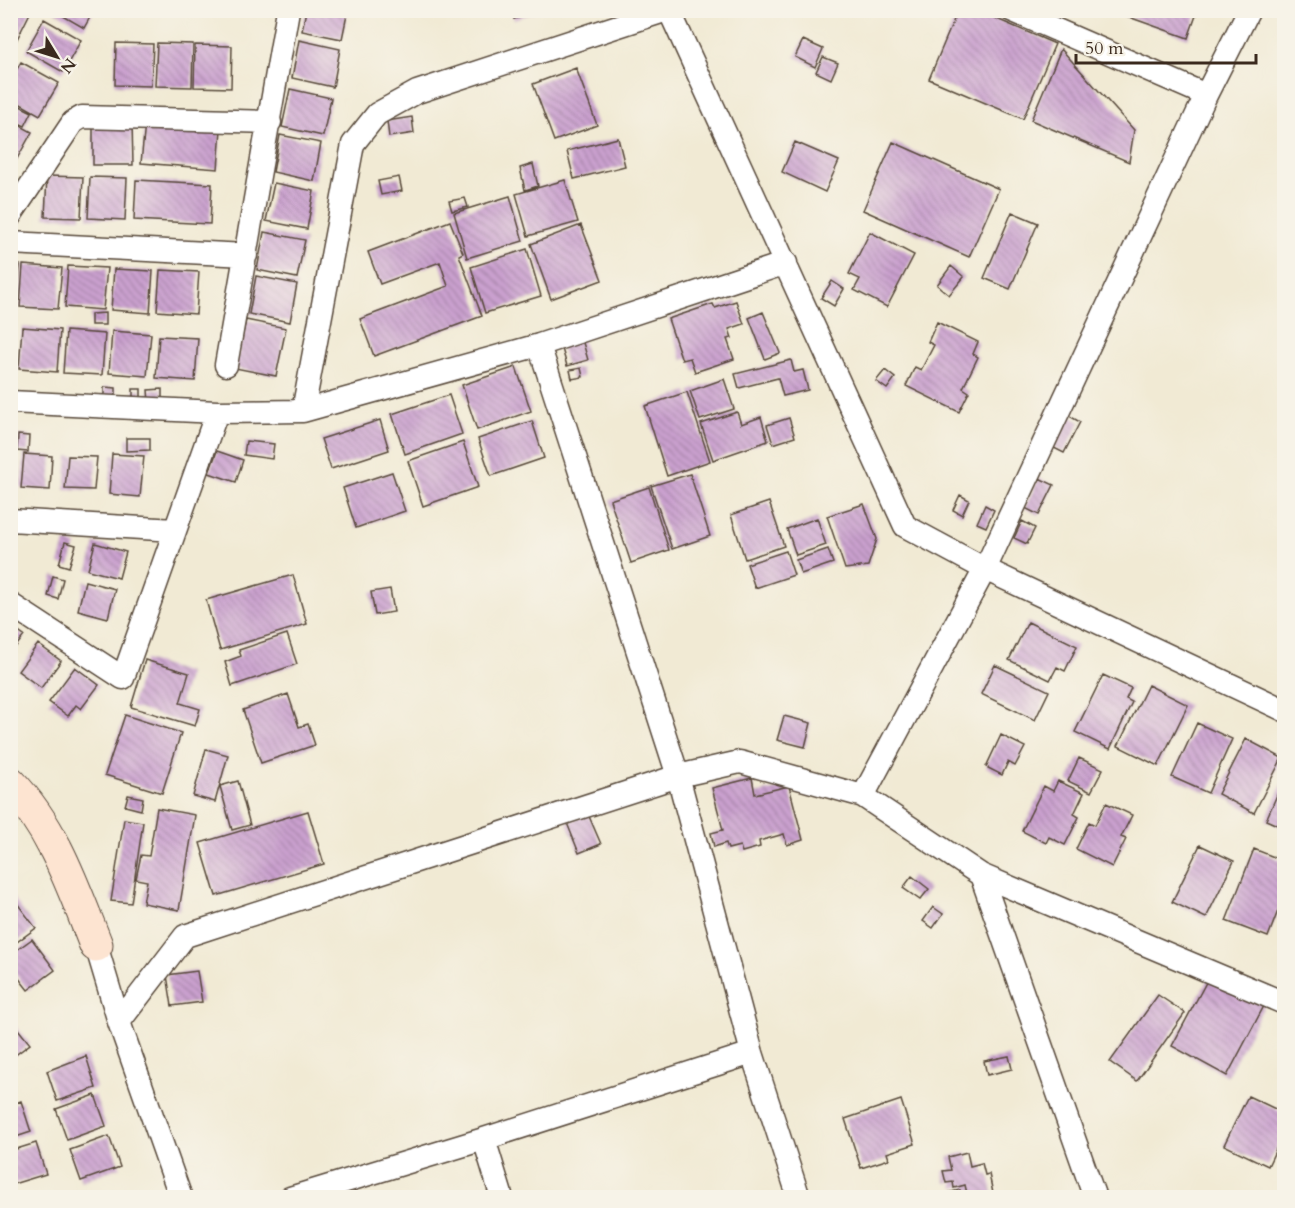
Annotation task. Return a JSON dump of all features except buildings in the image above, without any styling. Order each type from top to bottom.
[{"type":"street","points":[[226,365],[288,10]]},
{"type":"street","points":[[303,411],[353,144],[377,114],[417,92],[668,10],[905,526],[985,569],[1284,710]]},
{"type":"street","points":[[1011,10],[1206,95]]},
{"type":"street","points":[[863,796],[985,569],[1206,95],[1249,10]]},
{"type":"street","points":[[10,216],[73,122],[82,117],[90,115],[270,122]]},
{"type":"street","points":[[10,243],[246,255]]},
{"type":"street","points":[[10,402],[217,412],[303,411],[539,345],[786,263]]},
{"type":"street","points":[[539,345],[678,776],[752,1053],[799,1197]]},
{"type":"street","points":[[10,604],[123,678],[217,412]]},
{"type":"street","points":[[10,520],[175,530]]},
{"type":"street","points":[[119,1022],[185,936],[678,776],[740,762],[863,796],[981,875],[1284,1002]]},
{"type":"street","points":[[10,783],[31,804],[62,859],[96,945],[119,1022],[181,1197]]},
{"type":"street","points":[[981,875],[1095,1197]]},
{"type":"street","points":[[290,1197],[484,1139],[752,1053]]},
{"type":"street","points":[[484,1139],[502,1197]]}]
